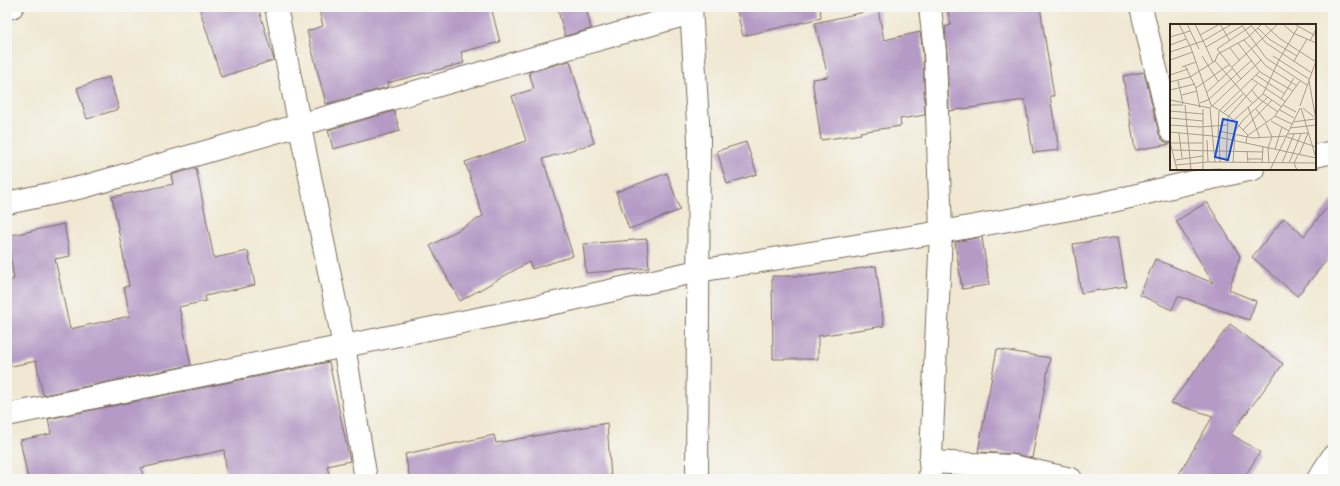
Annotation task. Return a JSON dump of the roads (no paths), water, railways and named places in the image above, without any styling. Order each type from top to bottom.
[{"type":"street","points":[[7,8],[12,7]]},
{"type":"street","points":[[276,7],[344,346],[366,479]]},
{"type":"street","points":[[930,7],[935,52],[941,232],[930,471],[1012,466],[1071,479]]},
{"type":"street","points":[[1141,7],[1170,127]]},
{"type":"street","points":[[7,203],[83,187],[691,10],[699,139],[697,479]]},
{"type":"street","points":[[1316,156],[1333,152]]},
{"type":"street","points":[[7,415],[560,302],[698,271],[941,232],[1104,203],[1182,176],[1243,170]]},
{"type":"street","points":[[1318,479],[1333,456]]}]
